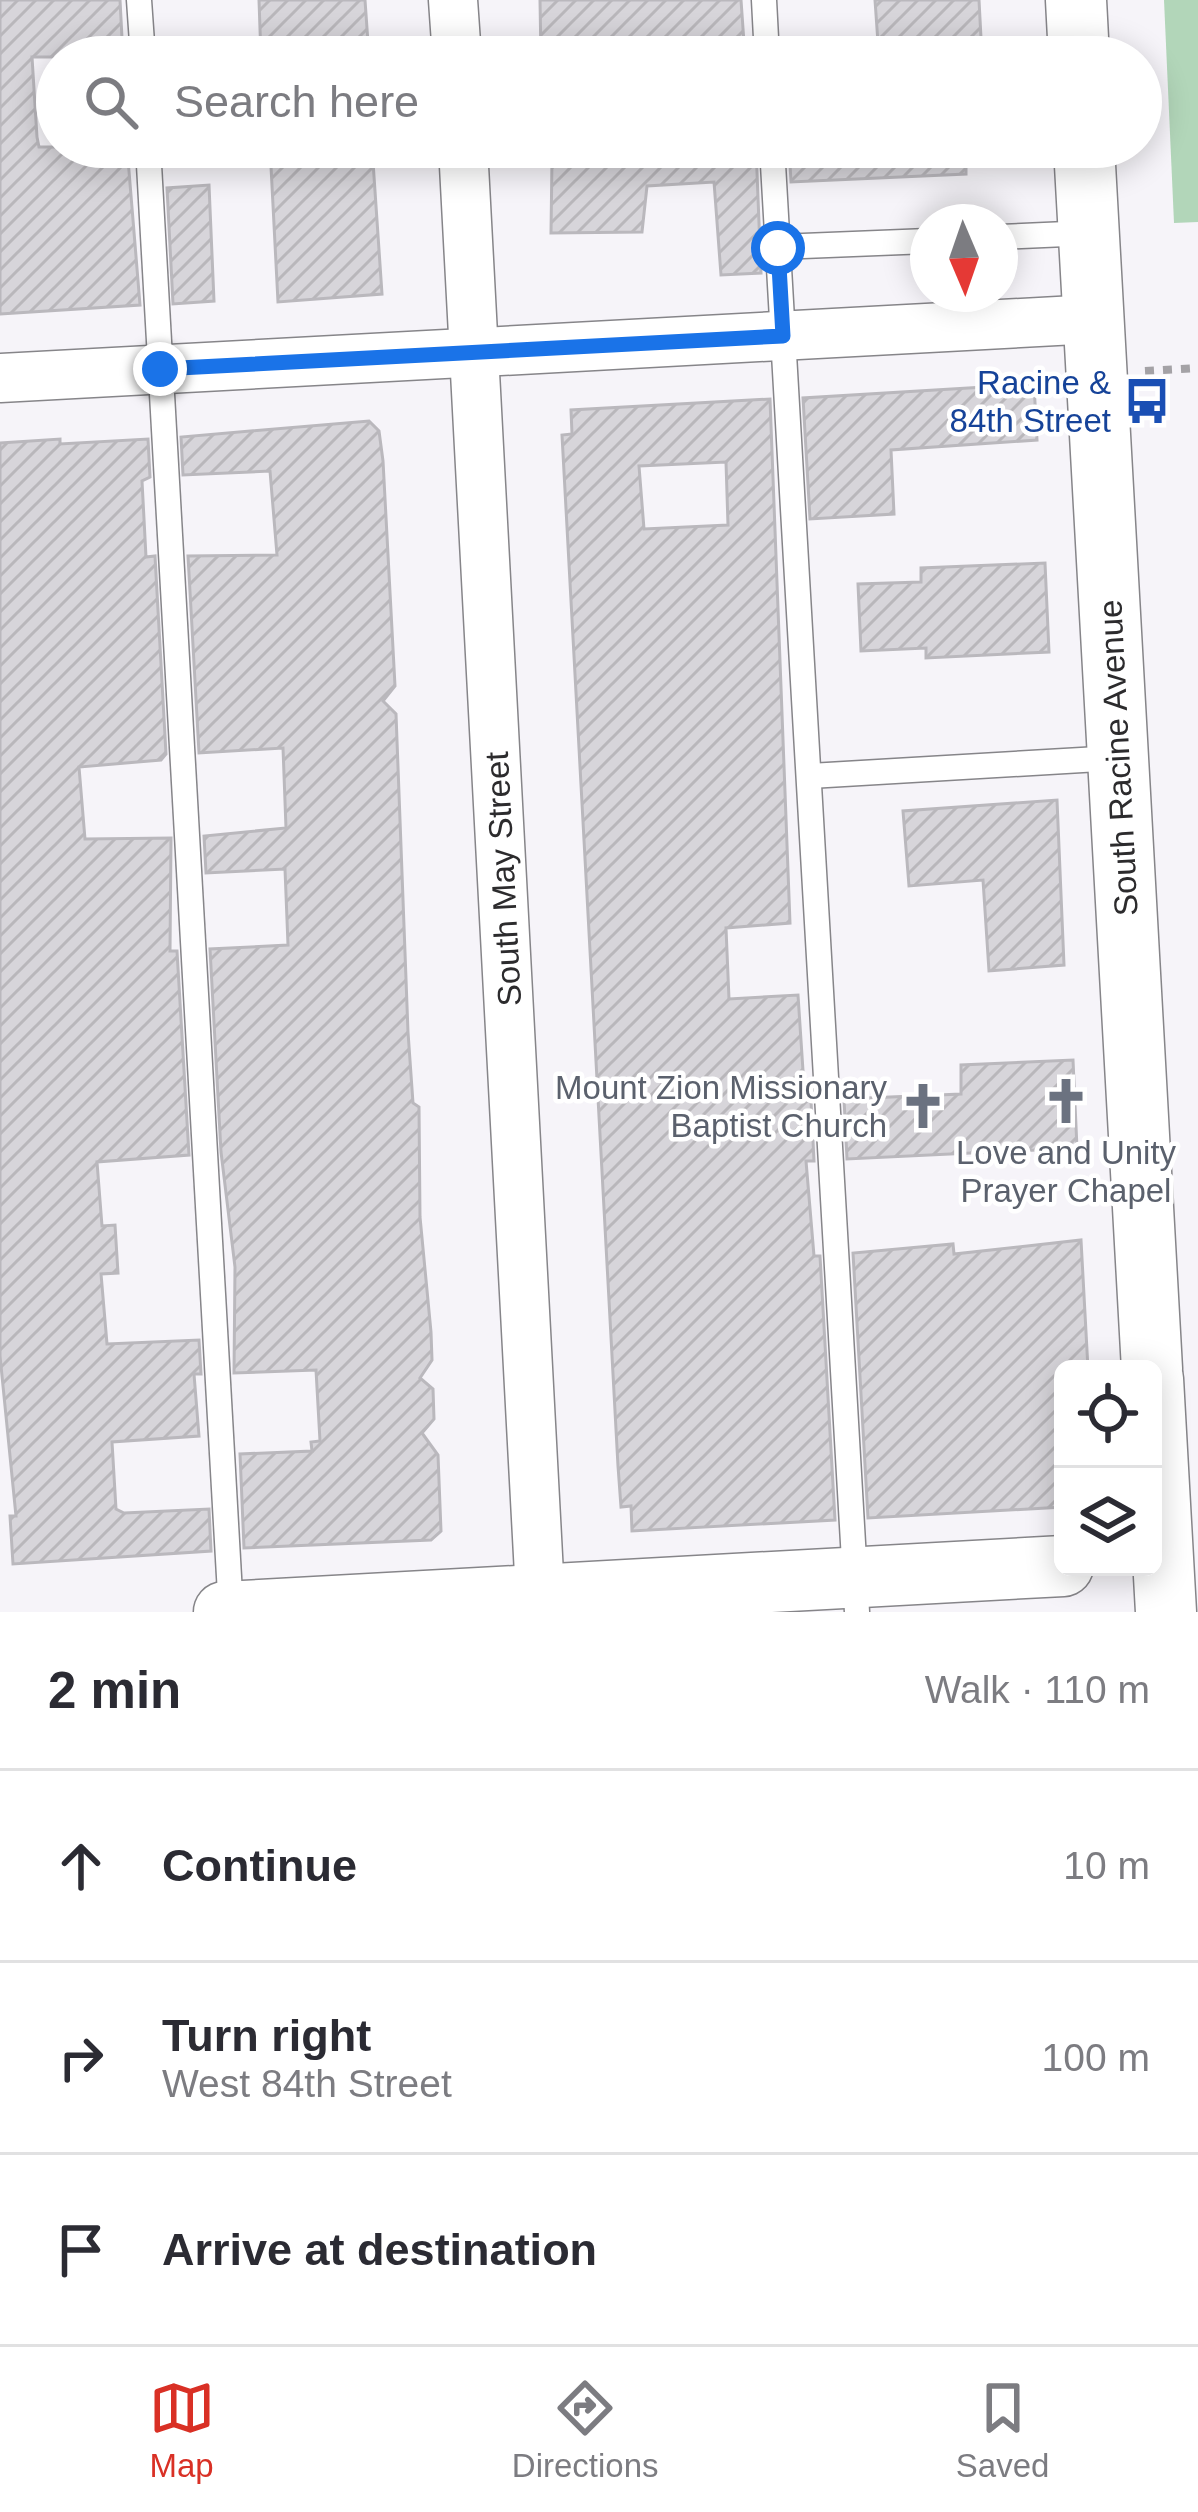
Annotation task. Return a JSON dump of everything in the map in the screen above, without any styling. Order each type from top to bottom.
[{"type":"street","points":[[453,0],[456,36]]},
{"type":"street","points":[[1076,0],[1078,36]]},
{"type":"street","name":"South May Street","points":[[464,168],[541,1604]]},
{"type":"street","name":"South Racine Avenue","points":[[1085,168],[1152,1360]]},
{"type":"street","points":[[0,378],[1094,320]]},
{"type":"street","points":[[1161,1468],[1170,1573]]},
{"type":"street","points":[[229,1612],[855,1595],[1054,1567]]},
{"type":"lane","points":[[140,0],[141,36]]},
{"type":"lane","points":[[764,0],[766,36]]},
{"type":"lane","points":[[149,168],[229,1612]]},
{"type":"lane","points":[[773,168],[855,1595]]},
{"type":"lane","points":[[1018,236],[1088,233]]},
{"type":"lane","points":[[778,248],[910,242]]},
{"type":"lane","points":[[810,776],[1118,758]]},
{"type":"path","points":[[1138,371],[1198,368]]},
{"type":"green space","points":[[1164,0],[1198,0],[1198,222],[1174,223]]},
{"type":"building","points":[[0,0],[120,0],[122,36],[36,36],[36,57],[32,57],[36,168],[129,168],[140,305],[0,314]]},
{"type":"building","points":[[259,0],[365,0],[368,36],[260,36]]},
{"type":"building","points":[[540,0],[741,0],[744,36],[541,36]]},
{"type":"building","points":[[875,0],[979,0],[981,36],[878,36]]},
{"type":"building","points":[[271,168],[373,168],[382,294],[278,302]]},
{"type":"building","points":[[552,168],[757,168],[761,273],[721,275],[714,182],[647,186],[642,232],[551,233]]},
{"type":"building","points":[[790,168],[966,168],[966,174],[791,182]]},
{"type":"building","points":[[209,185],[214,301],[173,304],[167,188]]},
{"type":"building","points":[[1034,384],[1037,440],[891,450],[894,514],[810,519],[803,398]]},
{"type":"building","points":[[770,399],[790,923],[726,928],[729,999],[798,995],[805,1101],[811,1101],[814,1161],[806,1161],[814,1256],[820,1256],[835,1520],[632,1531],[631,1506],[621,1507],[562,435],[572,434],[571,410]],"holes":[[[726,462],[728,525],[644,529],[639,466]]]},
{"type":"building","points":[[369,421],[379,431],[383,461],[395,686],[383,701],[396,714],[408,1032],[413,1103],[419,1107],[420,1217],[431,1332],[432,1360],[420,1378],[433,1389],[434,1419],[422,1433],[438,1455],[441,1531],[431,1540],[244,1548],[240,1454],[312,1451],[311,1442],[320,1441],[316,1370],[234,1373],[235,1267],[221,1152],[210,949],[288,945],[285,869],[206,873],[204,836],[286,828],[283,748],[199,753],[188,556],[277,555],[270,471],[183,475],[181,437]]},
{"type":"building","points":[[60,439],[60,444],[148,439],[150,477],[142,481],[146,557],[155,556],[166,754],[161,760],[79,767],[85,839],[171,838],[170,951],[177,951],[189,1155],[97,1162],[102,1226],[115,1225],[118,1273],[101,1274],[107,1344],[199,1340],[201,1374],[194,1374],[199,1436],[112,1442],[116,1509],[124,1513],[209,1509],[211,1551],[13,1564],[10,1516],[16,1516],[0,1356],[0,443]]},
{"type":"building","points":[[1045,563],[1049,652],[926,658],[926,648],[861,651],[858,584],[921,582],[921,568]]},
{"type":"building","points":[[1057,800],[1064,965],[989,971],[983,880],[909,886],[903,811]]},
{"type":"building","points":[[1073,1060],[1077,1148],[847,1159],[844,1099],[961,1094],[961,1065]]},
{"type":"building","points":[[1081,1240],[1088,1360],[1054,1360],[1054,1508],[868,1518],[853,1253],[953,1244],[954,1254]]},
{"type":"place","name":"Racine & 84th Street","points":[[1147,401]]},
{"type":"place","name":"Love and Unity Prayer Chapel","points":[[1066,1101]]},
{"type":"place","name":"Mount Zion Missionary Baptist Church","points":[[923,1106]]},
{"type":"route","points":[[160,369],[783,336],[778,248]]}]
